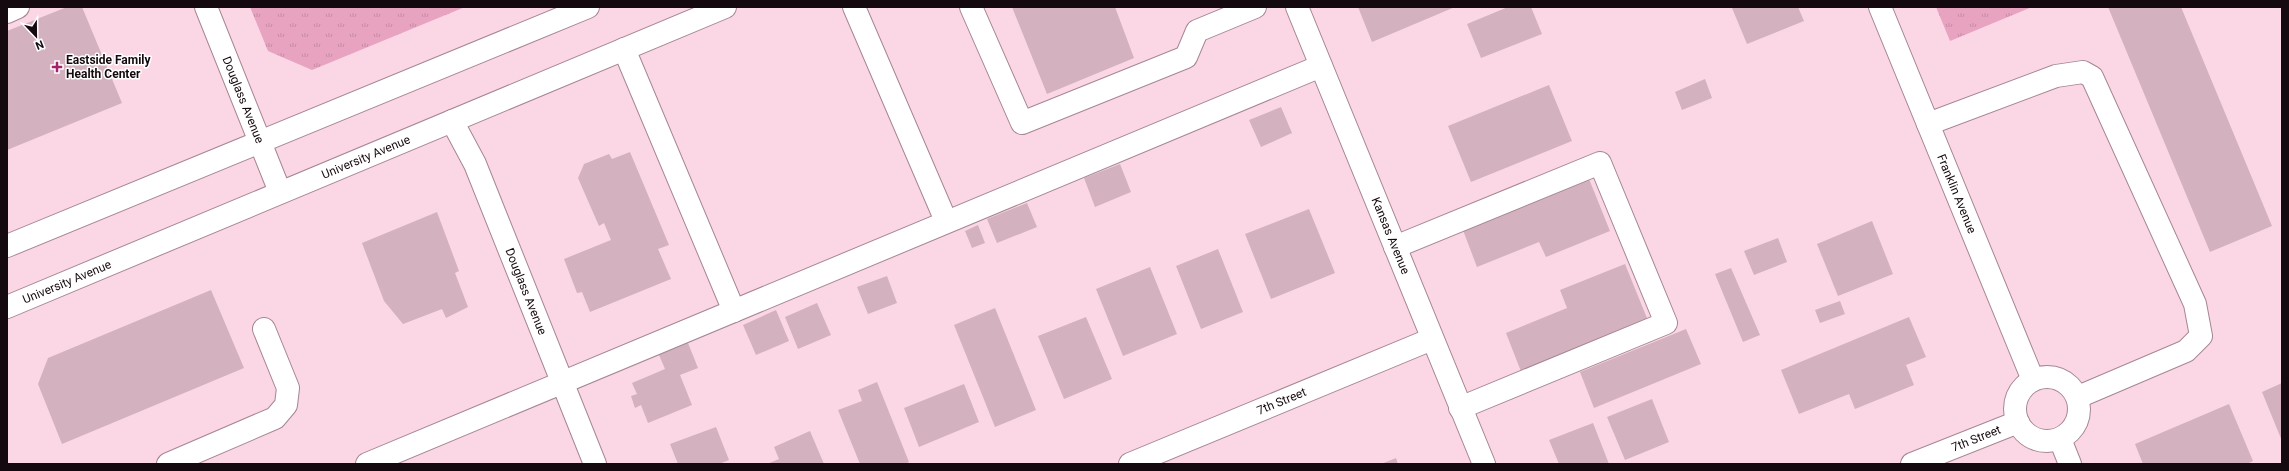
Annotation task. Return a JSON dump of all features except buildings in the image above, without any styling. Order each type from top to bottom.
[{"type":"street","points":[[7,12],[18,7]]},
{"type":"street","name":"Douglass Avenue","points":[[206,7],[280,192]]},
{"type":"street","points":[[7,246],[260,140],[588,7]]},
{"type":"street","name":"University Avenue","points":[[7,307],[725,7]]},
{"type":"street","points":[[854,7],[946,222]]},
{"type":"street","points":[[971,7],[1022,123],[1186,57],[1197,30],[1255,7]]},
{"type":"street","name":"Kansas Avenue","points":[[1297,7],[1484,464]]},
{"type":"street","name":"Franklin Avenue","points":[[1880,7],[2033,380]]},
{"type":"street","points":[[624,49],[734,311]]},
{"type":"street","points":[[367,464],[1321,66]]},
{"type":"street","points":[[1928,124],[2056,76],[2083,72],[2092,77],[2195,304],[2201,336],[2186,351],[2078,397]]},
{"type":"street","name":"Douglass Avenue","points":[[452,121],[475,164],[564,382],[595,464]]},
{"type":"street","points":[[1395,248],[1600,163],[1666,324],[1460,408]]},
{"type":"street","points":[[168,464],[275,418],[286,405],[288,388],[264,329]]},
{"type":"street","name":"7th Street","points":[[1130,464],[1432,339]]},
{"type":"street","points":[[2043,376],[2053,377],[2064,381],[2072,388],[2078,397],[2080,407],[2079,418],[2074,428],[2060,438],[2046,442],[2035,440],[2026,434],[2018,422],[2014,406],[2017,395],[2024,386],[2033,380],[2043,376]]},
{"type":"street","name":"7th Street","points":[[1912,464],[2018,422]]},
{"type":"street","points":[[2060,438],[2070,464]]},
{"type":"green space","points":[[250,7],[465,7],[312,70],[268,51]]},
{"type":"green space","points":[[1936,7],[2032,7],[1950,41]]},
{"type":"place","name":"Eastside Family Health Center","points":[[57,67]]}]
